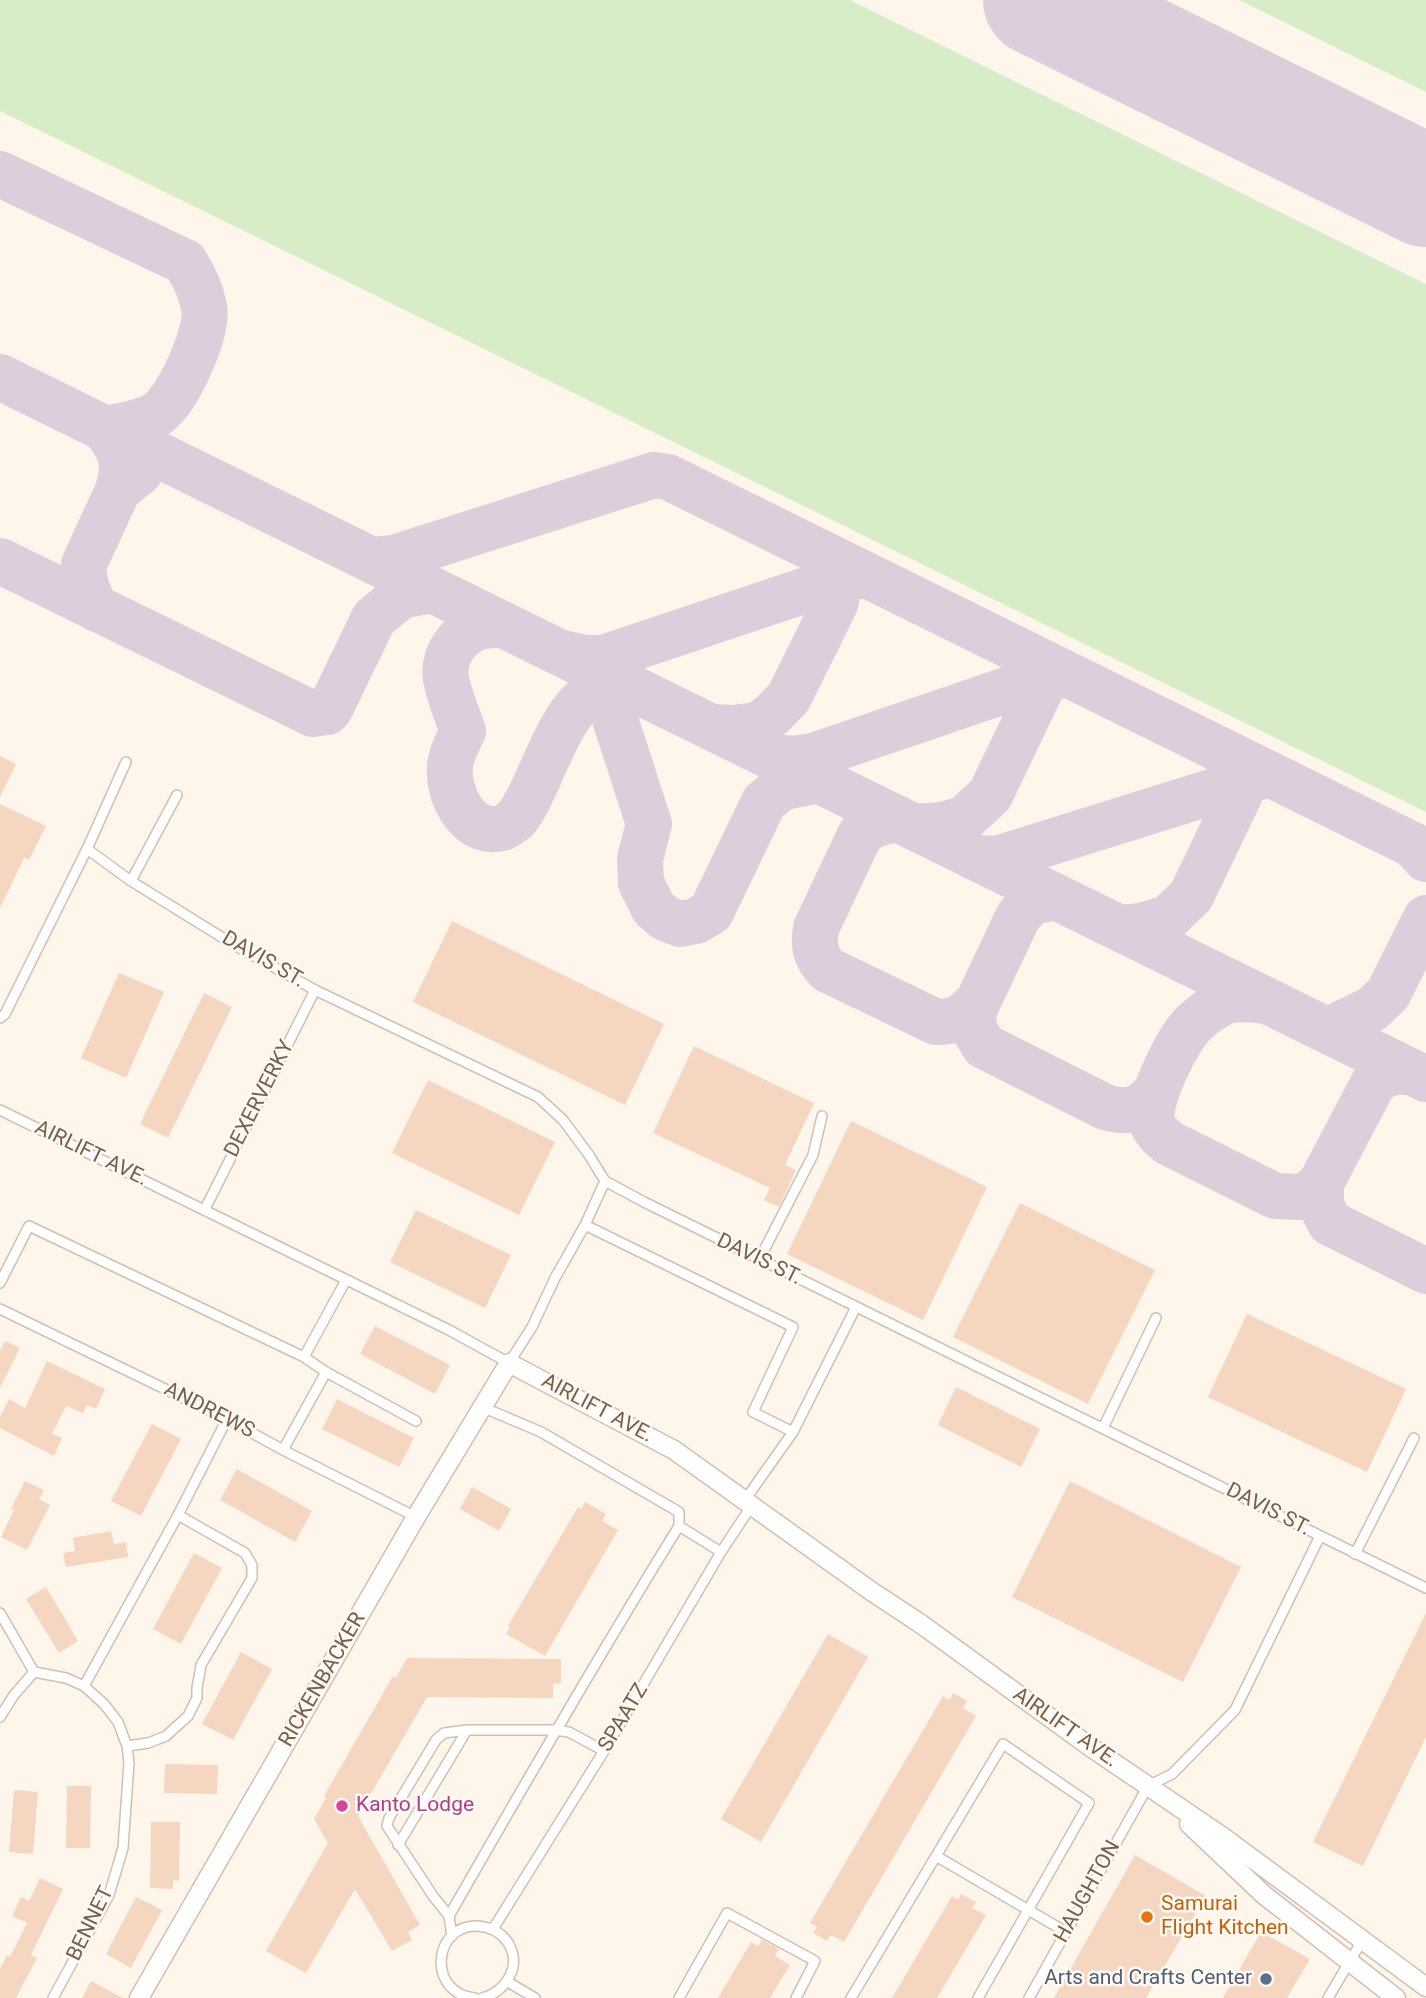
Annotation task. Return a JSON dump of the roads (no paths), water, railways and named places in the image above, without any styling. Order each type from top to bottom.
[{"type":"street","name":"RICKENBACKER","points":[[139,1998],[416,1517],[509,1363]]},
{"type":"street","name":"AIRLIFT AVE.","points":[[509,1363],[674,1450],[1089,1746],[1223,1837],[1426,1987]]},
{"type":"street","name":"AIRLIFT AVE.","points":[[1148,1786],[1264,1895],[1396,1998]]},
{"type":"lane","points":[[0,1018],[5,1014],[87,849],[126,762]]},
{"type":"lane","points":[[131,881],[177,796]]},
{"type":"lane","name":"DAVIS ST.","points":[[87,849],[131,881],[236,946],[315,989],[538,1097],[563,1120],[605,1181],[643,1202],[1426,1588]]},
{"type":"lane","name":"DEXERVERKY","points":[[205,1209],[315,989]]},
{"type":"lane","name":"AIRLIFT AVE.","points":[[0,1110],[449,1330],[509,1363]]},
{"type":"lane","points":[[759,1260],[813,1155],[822,1116]]},
{"type":"lane","points":[[509,1363],[532,1326],[605,1181]]},
{"type":"lane","points":[[585,1225],[793,1327],[753,1412],[793,1432]]},
{"type":"lane","points":[[0,1283],[29,1226],[304,1357],[326,1372],[416,1421]]},
{"type":"lane","points":[[304,1357],[346,1280]]},
{"type":"lane","name":"SPAATZ","points":[[493,1929],[604,1751],[748,1503],[793,1432],[856,1307]]},
{"type":"lane","name":"ANDREWS","points":[[0,1308],[227,1419],[416,1517]]},
{"type":"lane","points":[[1103,1428],[1156,1318]]},
{"type":"lane","points":[[283,1450],[326,1372]]},
{"type":"lane","points":[[449,1916],[555,1730],[577,1699],[679,1526],[679,1512],[541,1432],[482,1407]]},
{"type":"lane","points":[[0,1614],[34,1672],[66,1678],[84,1686],[178,1515],[227,1419]]},
{"type":"lane","points":[[1355,1554],[1414,1438]]},
{"type":"lane","points":[[127,1746],[148,1743],[166,1736],[188,1716],[197,1698],[201,1665],[252,1578],[252,1565],[245,1553],[178,1515]]},
{"type":"lane","points":[[679,1526],[721,1552]]},
{"type":"lane","points":[[1148,1786],[1171,1774],[1235,1710],[1320,1536]]},
{"type":"lane","points":[[0,1717],[34,1672]]},
{"type":"lane","name":"BENNET","points":[[53,1998],[109,1895],[123,1848],[129,1763],[127,1746],[118,1721],[84,1686]]},
{"type":"lane","points":[[398,1845],[467,1730]]},
{"type":"lane","points":[[452,1936],[449,1916],[387,1826],[389,1818],[436,1740],[444,1733],[467,1730],[555,1730],[569,1732],[604,1751]]},
{"type":"lane","points":[[851,1998],[1003,1744],[1089,1803],[978,1998]]},
{"type":"lane","name":"HAUGHTON","points":[[1029,1998],[1148,1786]]},
{"type":"lane","points":[[936,1856],[1066,1931]]},
{"type":"lane","points":[[679,1998],[727,1913],[815,1961],[796,1998]]},
{"type":"lane","points":[[475,1998],[458,1996],[444,1978],[441,1967],[441,1955],[452,1936],[462,1929],[474,1926],[493,1929],[505,1939],[511,1948],[513,1960],[508,1982],[491,1996],[482,1998]]},
{"type":"lane","points":[[1328,1998],[1363,1939]]},
{"type":"lane","points":[[508,1982],[535,1998]]},
{"type":"place","name":"Kanto Lodge","points":[[342,1806]]},
{"type":"place","name":"Samurai Flight Kitchen","points":[[1147,1917]]},
{"type":"place","name":"Arts and Crafts Center","points":[[1266,1979]]}]
